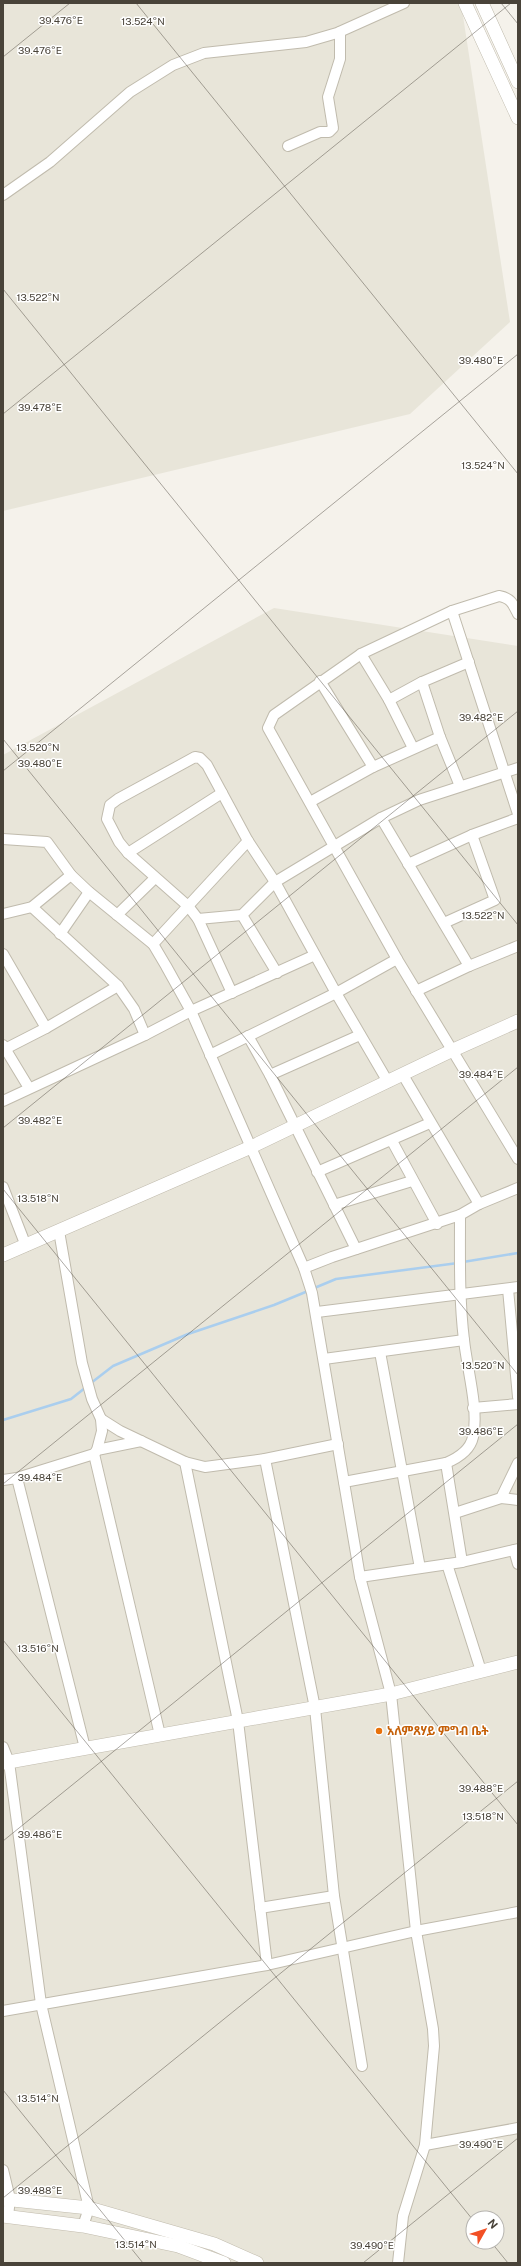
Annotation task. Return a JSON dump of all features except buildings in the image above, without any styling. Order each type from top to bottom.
[{"type":"street","points":[[3,195],[50,162],[130,92],[172,65],[204,53],[306,42],[340,32],[404,3]]},
{"type":"street","points":[[465,3],[518,118]]},
{"type":"street","points":[[482,3],[518,82]]},
{"type":"street","points":[[288,146],[320,132],[332,130],[333,122],[328,97],[340,59],[340,32]]},
{"type":"street","points":[[518,614],[513,603],[507,597],[499,596],[452,611],[361,654],[320,681],[274,715],[268,728],[336,846],[397,959],[451,1051],[518,1159]]},
{"type":"street","points":[[452,611],[518,814]]},
{"type":"street","points":[[361,654],[389,700],[412,748]]},
{"type":"street","points":[[389,700],[422,682],[469,662]]},
{"type":"street","points":[[320,681],[373,767]]},
{"type":"street","points":[[422,682],[440,737],[460,786]]},
{"type":"street","points":[[310,802],[373,767],[412,748],[440,737]]},
{"type":"street","points":[[232,993],[198,919],[188,906],[128,853],[119,842],[107,819],[110,805],[118,799],[195,758],[203,760],[248,841],[275,882],[336,993],[388,1082]]},
{"type":"street","points":[[198,919],[242,915],[275,882],[381,818],[419,800],[518,768]]},
{"type":"street","points":[[128,853],[222,793]]},
{"type":"street","points":[[381,818],[469,966]]},
{"type":"street","points":[[408,864],[472,835],[518,818]]},
{"type":"street","points":[[444,923],[495,900],[472,835]]},
{"type":"street","points":[[3,838],[46,842],[71,875],[89,892],[153,944],[191,1011],[304,1268],[317,1312],[360,1578],[391,1694],[416,1931],[433,2029],[434,2046],[425,2145],[403,2216],[398,2263]]},
{"type":"street","points":[[153,944],[248,841]]},
{"type":"street","points":[[3,914],[32,907],[71,875]]},
{"type":"street","points":[[117,915],[155,878]]},
{"type":"street","points":[[60,934],[89,892]]},
{"type":"street","points":[[32,907],[118,986],[134,1009],[145,1035]]},
{"type":"street","points":[[242,915],[277,973]]},
{"type":"street","points":[[416,991],[469,966],[518,946]]},
{"type":"street","points":[[3,954],[46,1028]]},
{"type":"street","points":[[3,1101],[145,1035],[191,1011],[315,955]]},
{"type":"street","points":[[210,1055],[336,993],[397,959]]},
{"type":"street","points":[[29,1088],[4,1047],[46,1028],[118,986]]},
{"type":"street","points":[[3,1255],[251,1147],[294,1125],[518,1021]]},
{"type":"street","points":[[270,1075],[360,1035]]},
{"type":"street","points":[[248,1036],[270,1075],[356,1249]]},
{"type":"street","points":[[403,1075],[479,1204]]},
{"type":"street","points":[[318,1172],[392,1141],[430,1123]]},
{"type":"street","points":[[392,1141],[412,1181],[437,1224]]},
{"type":"street","points":[[334,1205],[412,1181]]},
{"type":"street","points":[[3,1187],[26,1246]]},
{"type":"street","points":[[304,1268],[356,1249],[437,1224],[460,1215],[479,1204],[518,1188]]},
{"type":"street","points":[[344,1482],[401,1470],[446,1463],[459,1457],[471,1443],[473,1435],[473,1408],[460,1295],[460,1215]]},
{"type":"street","points":[[59,1231],[82,1363],[92,1399],[101,1419],[102,1431],[95,1452],[160,1735]]},
{"type":"street","points":[[317,1312],[513,1288],[518,1397]]},
{"type":"street","points":[[324,1359],[464,1340]]},
{"type":"street","points":[[380,1352],[420,1568]]},
{"type":"street","points":[[473,1408],[518,1404]]},
{"type":"street","points":[[101,1419],[120,1431],[185,1462],[205,1467],[266,1459],[338,1444]]},
{"type":"street","points":[[3,1480],[17,1478],[95,1452],[141,1441]]},
{"type":"street","points":[[266,1459],[315,1708],[334,1896],[362,2066]]},
{"type":"street","points":[[185,1462],[238,1721],[267,1965]]},
{"type":"street","points":[[446,1463],[462,1562]]},
{"type":"street","points":[[501,1498],[518,1463]]},
{"type":"street","points":[[17,1478],[85,1748]]},
{"type":"street","points":[[455,1513],[501,1498],[518,1500]]},
{"type":"street","points":[[360,1578],[462,1562],[516,1550],[518,1564]]},
{"type":"street","points":[[447,1564],[481,1671]]},
{"type":"street","points":[[6,1763],[391,1694],[518,1662]]},
{"type":"street","points":[[3,1747],[41,2004],[89,2208],[83,2226]]},
{"type":"street","points":[[260,1908],[334,1896]]},
{"type":"street","points":[[3,2011],[267,1965],[416,1931],[518,1912]]},
{"type":"street","points":[[425,2145],[518,2128]]},
{"type":"street","points":[[3,2170],[6,2216],[83,2226],[178,2246],[224,2263]]},
{"type":"street","points":[[6,2199],[89,2208],[214,2244],[257,2263]]},
{"type":"shaded area","points":[[3,3],[461,3],[510,322],[410,414],[3,511]]},
{"type":"shaded area","points":[[274,608],[518,646],[518,2263],[3,2263],[3,755]]},
{"type":"waterway","points":[[463,1262],[518,1253]]},
{"type":"waterway","points":[[312,1289],[336,1279],[458,1263]]},
{"type":"waterway","points":[[91,1383],[113,1366],[188,1334],[274,1305],[308,1291]]},
{"type":"waterway","points":[[3,1420],[71,1399],[85,1388]]},
{"type":"place","name":"አለምጸሃይ ምግብ ቤት","points":[[379,1731]]}]
